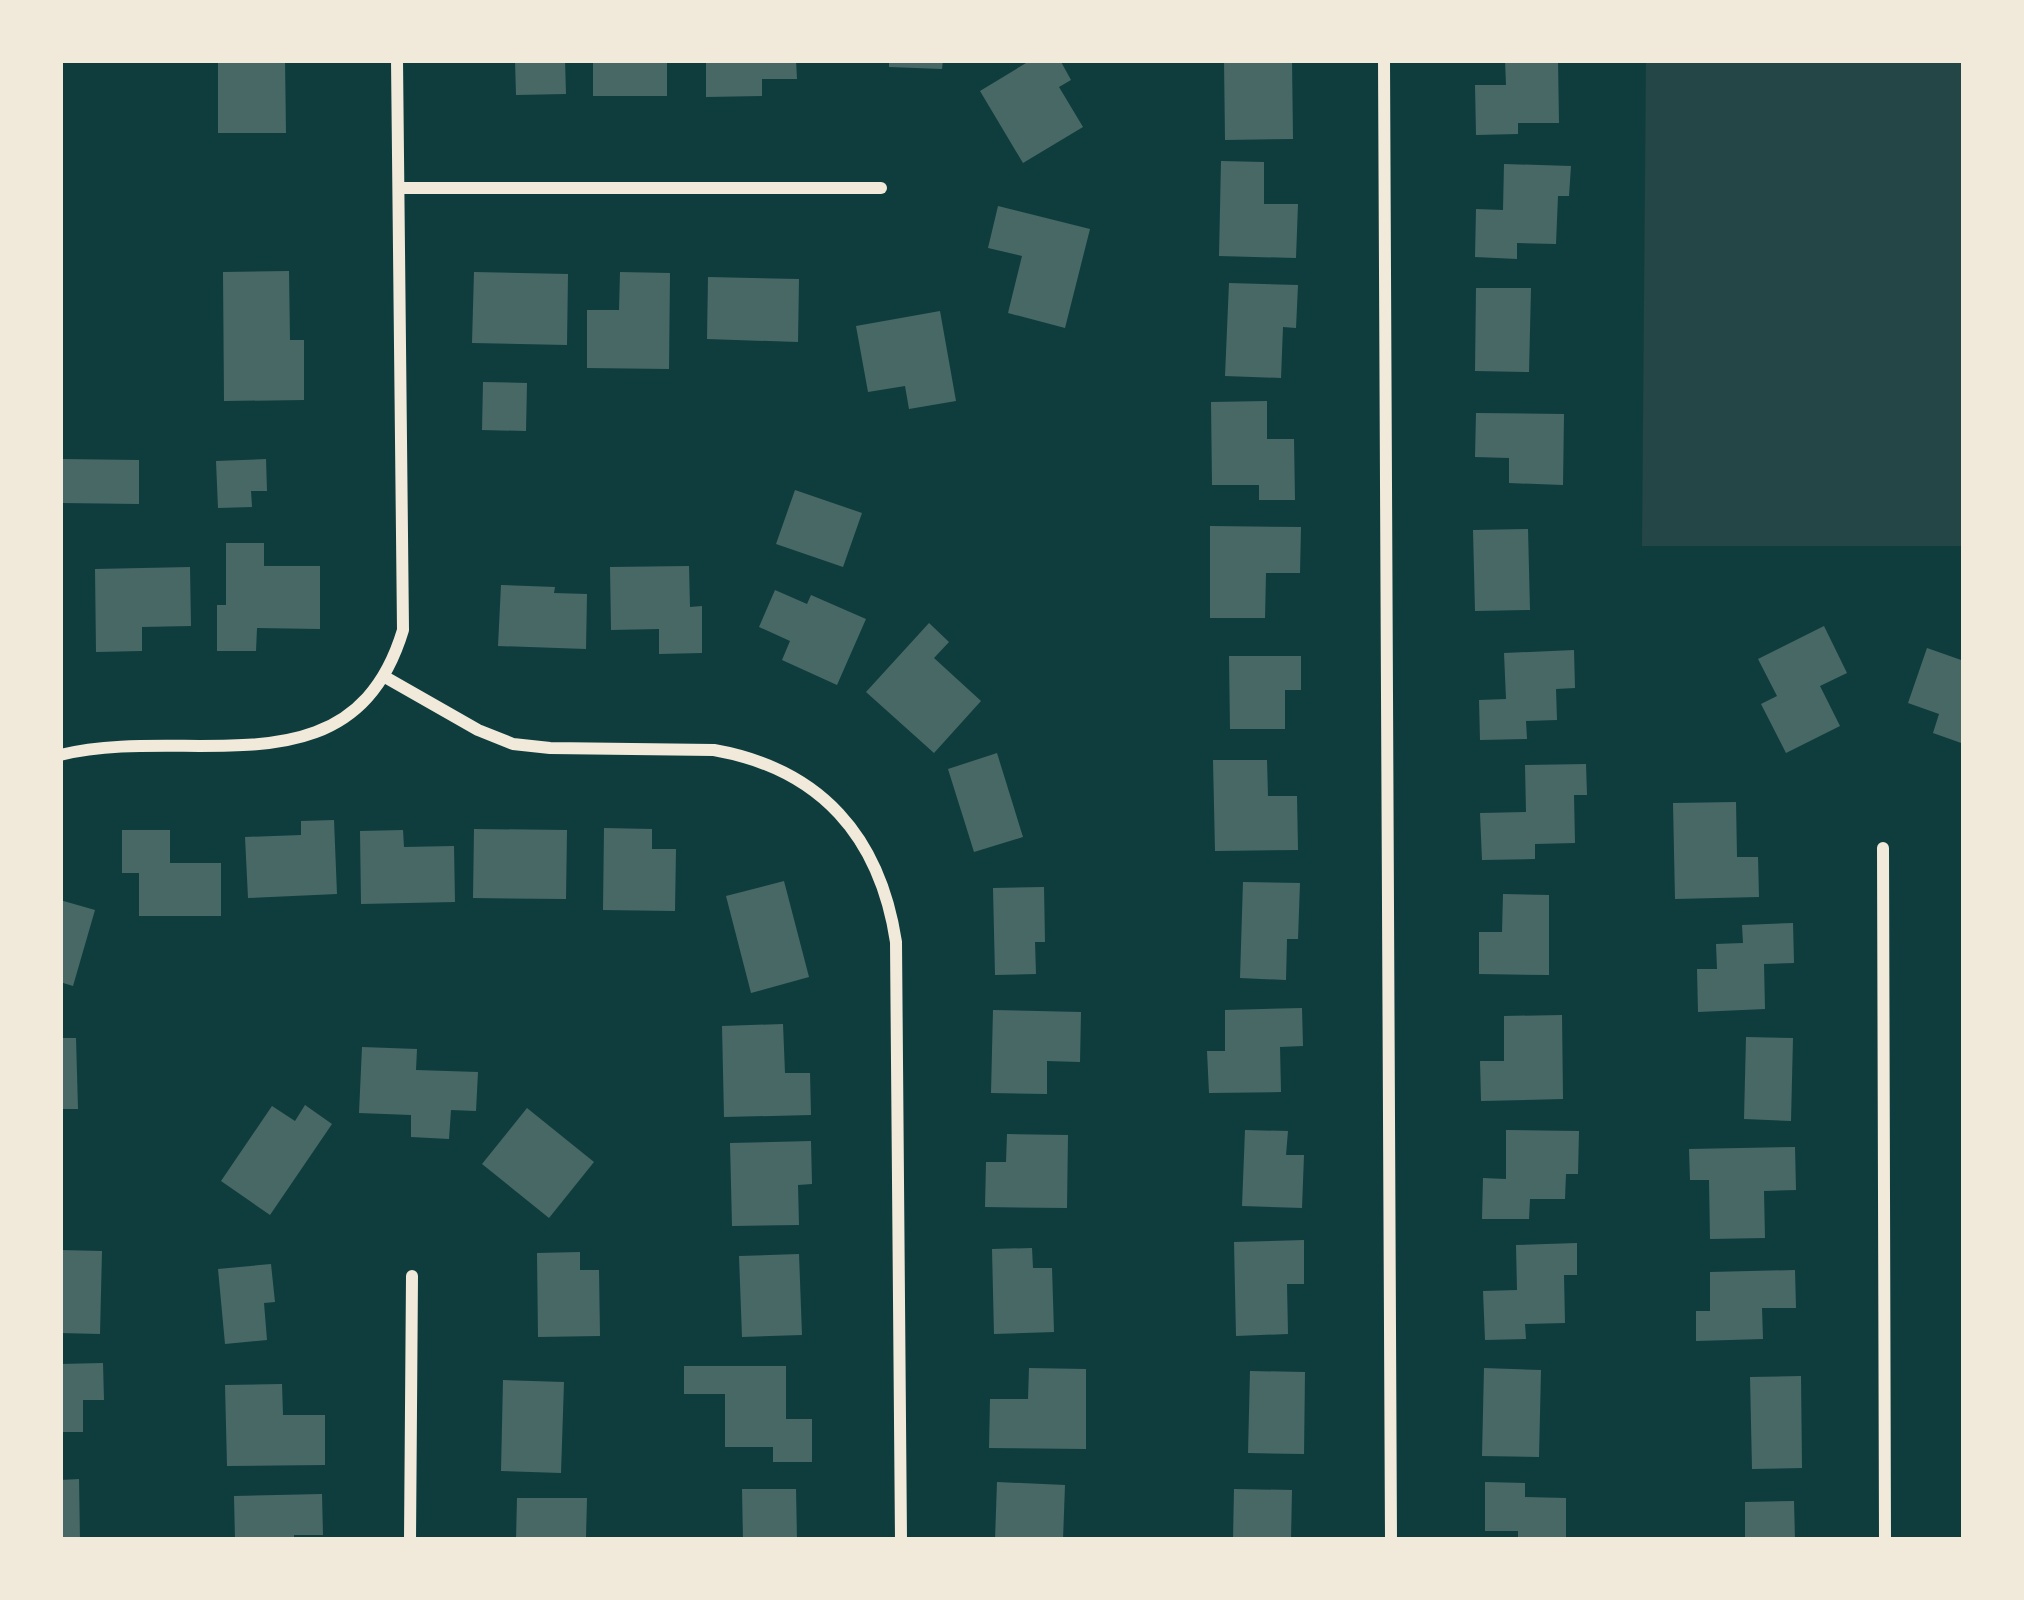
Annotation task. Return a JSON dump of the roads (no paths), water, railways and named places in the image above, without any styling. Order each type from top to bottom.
[{"type":"street","points":[[60,755],[123,746],[288,742],[324,732],[358,709],[385,677],[403,630],[397,60]]},
{"type":"street","points":[[1384,60],[1391,1540]]},
{"type":"street","points":[[399,188],[881,188]]},
{"type":"street","points":[[385,677],[478,730],[513,744],[714,750],[760,762],[814,790],[844,817],[866,847],[890,903],[896,942],[902,1540]]},
{"type":"street","points":[[1883,848],[1886,1540]]},
{"type":"street","points":[[410,1540],[412,1276]]}]
